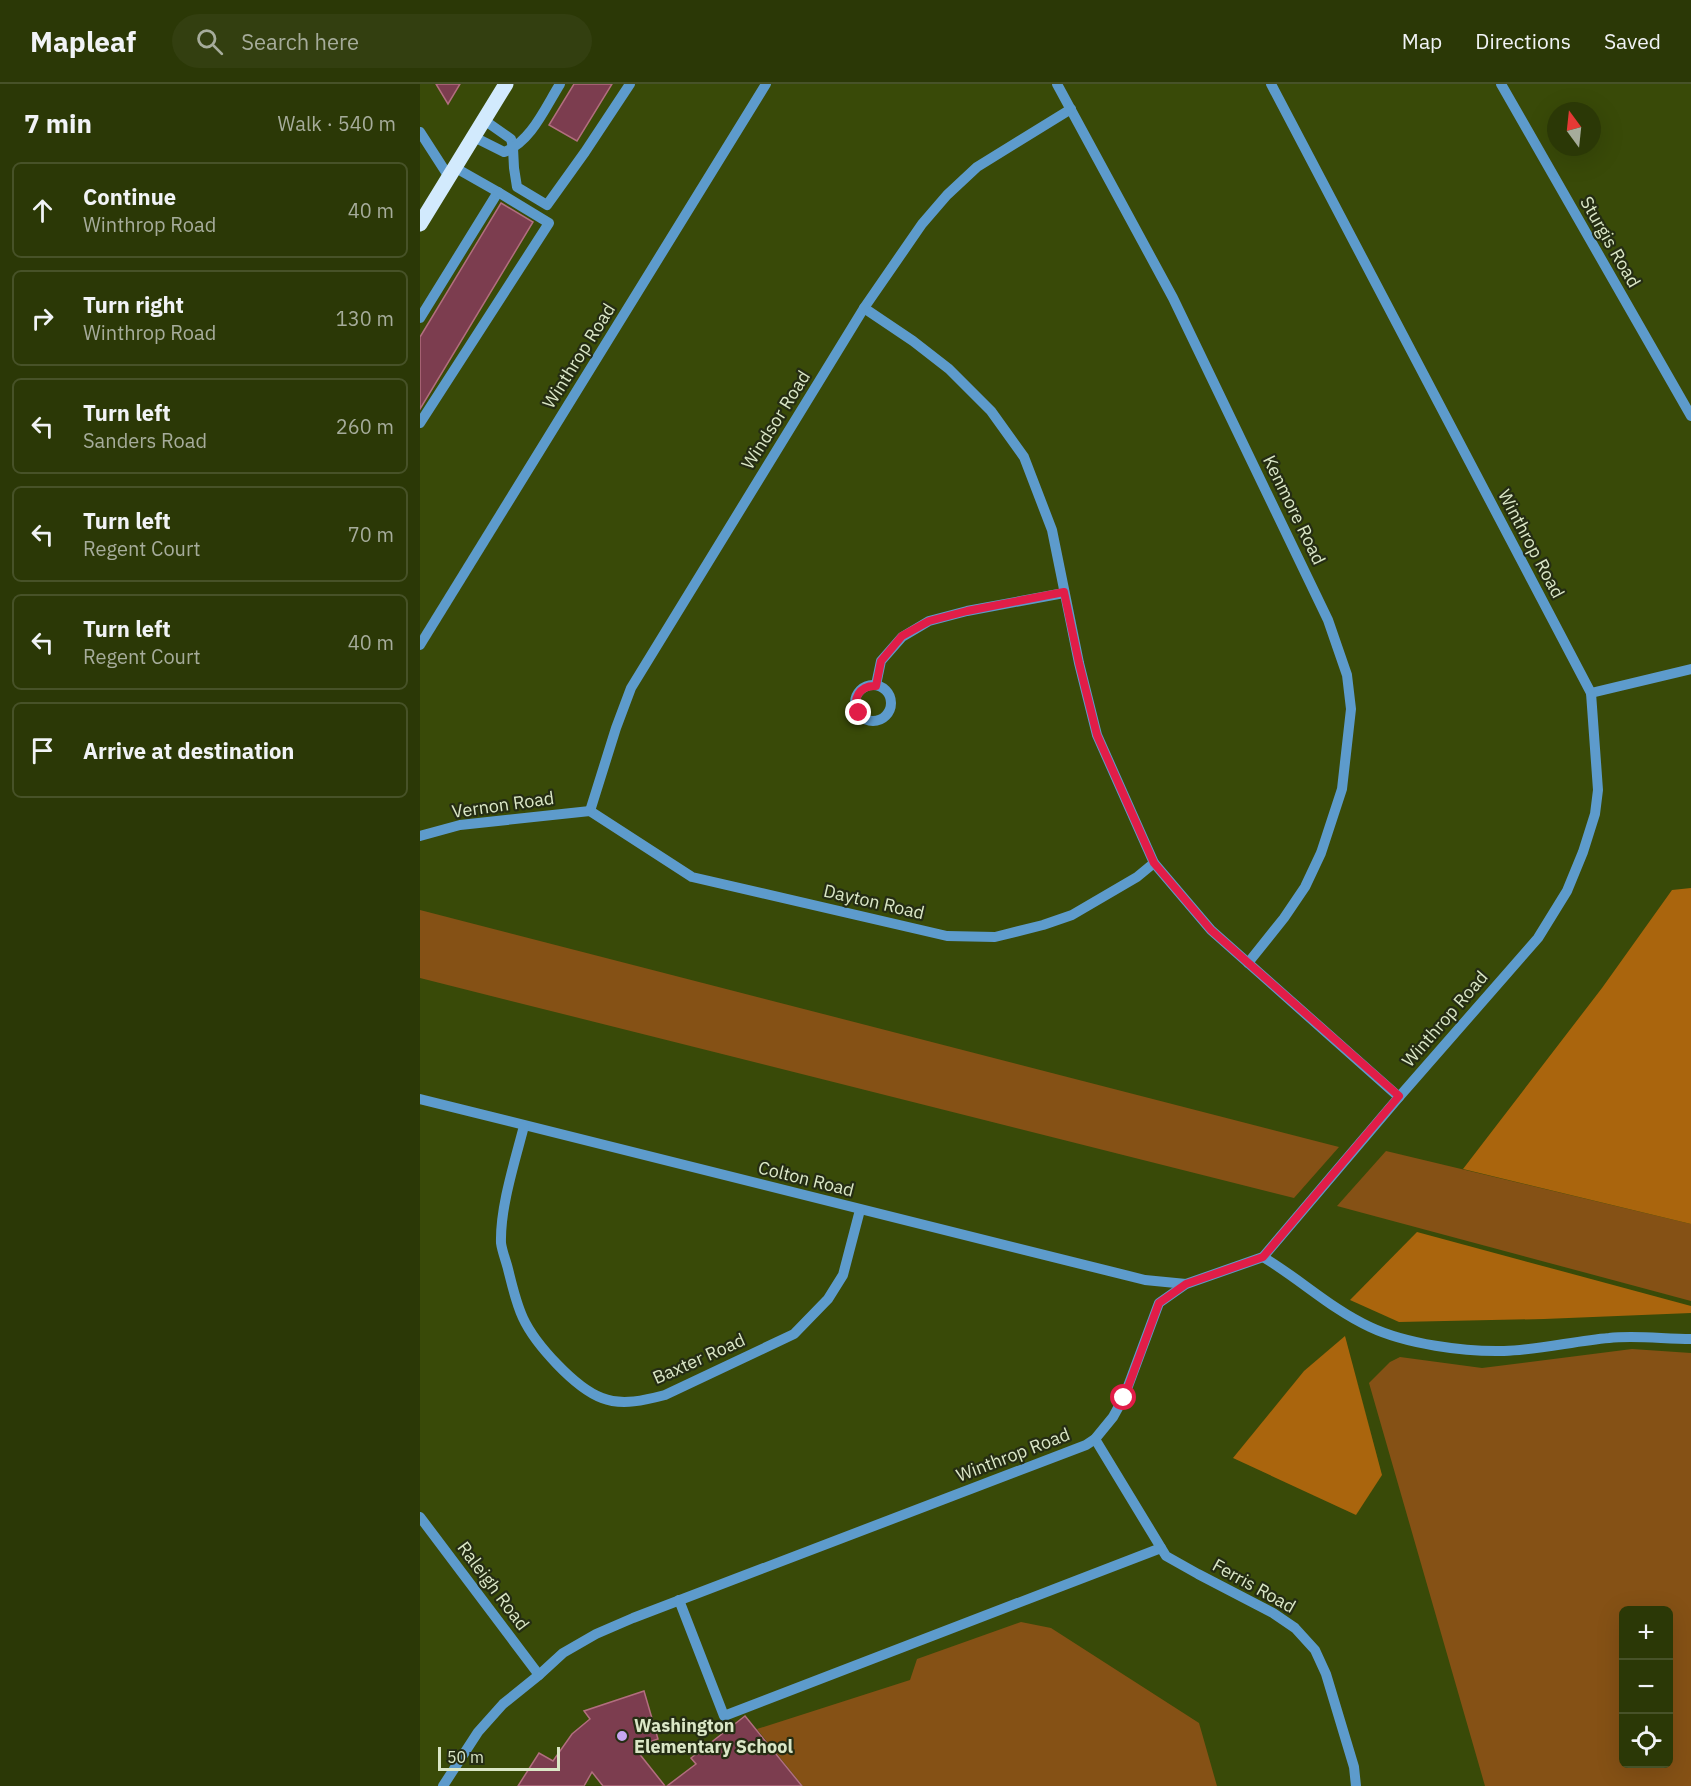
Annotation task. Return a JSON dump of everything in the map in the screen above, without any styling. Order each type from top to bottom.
[{"type":"main road","points":[[420,224],[506,84]]},
{"type":"street","points":[[474,137],[504,152],[513,148],[532,129],[560,84]]},
{"type":"street","points":[[484,120],[511,139],[517,187],[547,205],[630,84]]},
{"type":"street","name":"Winthrop Road","points":[[420,645],[766,84]]},
{"type":"street","name":"Kenmore Road","points":[[1057,84],[1178,308],[1328,620],[1347,675],[1351,709],[1342,789],[1321,853],[1305,887],[1284,918],[1248,963]]},
{"type":"street","name":"Winthrop Road","points":[[443,1786],[478,1732],[502,1704],[563,1653],[596,1634],[679,1600],[1086,1445],[1095,1439],[1113,1417],[1124,1398],[1159,1303],[1186,1284],[1263,1257],[1399,1096],[1538,938],[1568,891],[1595,814],[1598,790],[1591,693],[1271,84]]},
{"type":"street","name":"Sturgis Road","points":[[1501,84],[1691,416]]},
{"type":"street","name":"Windsor Road","points":[[591,811],[616,728],[631,688],[864,308],[922,224],[947,195],[977,167],[1071,109]]},
{"type":"street","points":[[420,132],[452,172],[498,192],[549,223],[420,423]]},
{"type":"street","points":[[420,318],[498,192]]},
{"type":"street","points":[[864,308],[949,369],[991,411],[1024,457],[1052,530],[1079,663],[1097,735],[1154,863],[1211,930],[1399,1096]]},
{"type":"street","points":[[876,686],[881,661],[902,636],[929,621],[1064,592]]},
{"type":"street","points":[[1591,693],[1691,669]]},
{"type":"street","name":"Vernon Road","points":[[420,836],[460,825],[591,811]]},
{"type":"street","name":"Dayton Road","points":[[591,811],[692,877],[947,936],[995,936],[1043,925],[1072,915],[1137,877],[1154,863]]},
{"type":"street","name":"Colton Road","points":[[420,1099],[1145,1280],[1186,1284]]},
{"type":"street","name":"Baxter Road","points":[[524,1126],[503,1214],[501,1244],[513,1289],[523,1318],[544,1351],[582,1387],[603,1398],[621,1402],[665,1395],[794,1334],[828,1299],[843,1275],[860,1210]]},
{"type":"street","points":[[1263,1257],[1288,1272],[1334,1308],[1371,1328],[1399,1338],[1454,1349],[1504,1351],[1552,1347],[1610,1337],[1691,1340]]},
{"type":"street","name":"Ferris Road","points":[[1095,1439],[1166,1556],[1273,1613],[1295,1628],[1315,1650],[1326,1674],[1351,1756],[1356,1786]]},
{"type":"street","name":"Raleigh Road","points":[[420,1517],[539,1675]]},
{"type":"street","points":[[679,1600],[724,1716],[1161,1548]]},
{"type":"shaded area","points":[[1691,888],[1691,1224],[1463,1169],[1602,988],[1672,890]]},
{"type":"shaded area","points":[[420,910],[1339,1147],[1294,1198],[420,978]]},
{"type":"shaded area","points":[[1386,1151],[1691,1224],[1691,1301],[1337,1206]]},
{"type":"shaded area","points":[[1417,1232],[1691,1306],[1691,1313],[1399,1322],[1350,1300]]},
{"type":"shaded area","points":[[1345,1336],[1382,1475],[1356,1515],[1233,1458],[1304,1371]]},
{"type":"shaded area","points":[[1632,1349],[1691,1353],[1691,1786],[1485,1786],[1369,1383],[1390,1362],[1400,1357],[1482,1368]]},
{"type":"shaded area","points":[[1021,1622],[1051,1628],[1199,1723],[1217,1786],[803,1786],[757,1729],[910,1680],[917,1659]]},
{"type":"building","points":[[436,84],[460,84],[448,104]]},
{"type":"building","points":[[574,84],[612,84],[577,141],[549,125]]},
{"type":"building","points":[[501,203],[533,222],[420,409],[420,337]]},
{"type":"building","name":"Washington Elementary School","points":[[644,1691],[658,1739],[634,1747],[665,1786],[603,1786],[592,1772],[584,1786],[518,1786],[539,1753],[553,1761],[572,1734],[590,1719],[584,1711]]},
{"type":"building","name":"Washington Elementary School","points":[[745,1716],[802,1786],[667,1786],[696,1764],[691,1758]]},
{"type":"place","name":"Washington Elementary School","points":[[622,1736]]},
{"type":"route","points":[[859,713],[855,702],[857,696],[865,687],[876,686],[881,661],[902,636],[929,621],[1064,592],[1097,735],[1154,863],[1211,930],[1399,1096],[1263,1257],[1186,1284],[1159,1303],[1124,1398]]}]
